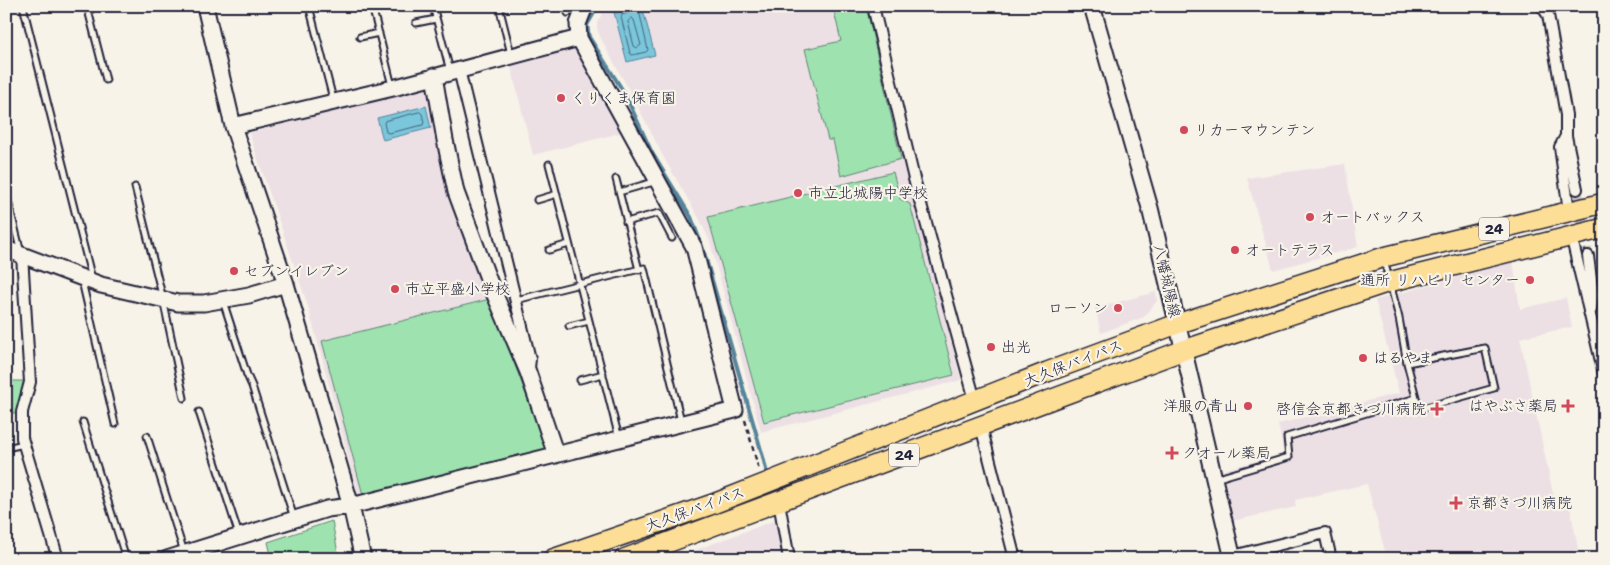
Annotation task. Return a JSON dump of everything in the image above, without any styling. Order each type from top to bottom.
[{"type":"highway","name":"大久保バイパス","points":[[553,559],[713,504],[975,400],[1177,324],[1384,257],[1604,203]]},
{"type":"highway","name":"大久保バイパス","points":[[624,559],[1184,350],[1390,282],[1604,228]]},
{"type":"street","points":[[205,6],[233,126],[286,284],[351,506],[364,559]]},
{"type":"street","points":[[167,559],[327,509],[351,506],[735,410],[694,247],[579,38],[578,24],[585,6]]},
{"type":"street","points":[[874,6],[914,178],[975,400]]},
{"type":"street","name":"八幡城陽線","points":[[1092,6],[1150,208],[1233,557]]},
{"type":"street","points":[[1542,6],[1548,15],[1566,115],[1566,136],[1577,189]]},
{"type":"street","points":[[233,126],[393,88],[579,38]]},
{"type":"street","points":[[454,72],[516,300],[530,359],[528,372]]},
{"type":"street","points":[[434,76],[444,140],[456,192],[528,372],[556,455]]},
{"type":"street","points":[[1566,136],[1560,147],[1569,211]]},
{"type":"street","points":[[1572,235],[1604,374]]},
{"type":"street","points":[[6,249],[87,280],[178,302],[204,303],[222,300],[249,295],[286,284]]},
{"type":"street","points":[[22,255],[30,382],[22,412],[22,438],[58,559]]},
{"type":"street","points":[[1588,256],[1593,295],[1590,318]]},
{"type":"street","points":[[981,426],[1015,559]]},
{"type":"street","points":[[779,502],[789,559]]},
{"type":"street","points":[[1233,557],[1325,533],[1331,559]]},
{"type":"lane","points":[[24,6],[87,280],[115,424]]},
{"type":"lane","points":[[88,6],[106,80]]},
{"type":"lane","points":[[309,6],[333,102]]},
{"type":"lane","points":[[372,6],[393,88]]},
{"type":"lane","points":[[433,6],[454,72]]},
{"type":"lane","points":[[499,6],[511,56]]},
{"type":"lane","points":[[566,6],[568,13]]},
{"type":"lane","points":[[416,23],[436,19]]},
{"type":"lane","points":[[360,37],[379,33]]},
{"type":"lane","points":[[549,164],[619,439]]},
{"type":"lane","points":[[616,179],[639,270]]},
{"type":"lane","points":[[619,192],[657,181]]},
{"type":"lane","points":[[135,187],[163,299],[184,398]]},
{"type":"lane","points":[[6,192],[22,255]]},
{"type":"lane","points":[[537,200],[557,194]]},
{"type":"lane","points":[[626,222],[659,213],[672,238]]},
{"type":"lane","points":[[549,250],[570,244]]},
{"type":"lane","points":[[1384,257],[1418,408],[1494,388],[1485,348],[1408,363]]},
{"type":"lane","points":[[516,300],[644,268],[682,423]]},
{"type":"lane","points":[[222,300],[246,375],[252,386],[294,518]]},
{"type":"lane","points":[[568,326],[589,321]]},
{"type":"lane","points":[[580,380],[603,374]]},
{"type":"lane","points":[[1214,479],[1289,457],[1287,437],[1416,398]]},
{"type":"lane","points":[[200,412],[240,537]]},
{"type":"lane","points":[[83,422],[126,559]]},
{"type":"lane","points":[[147,436],[185,554]]},
{"type":"lane","points":[[6,448],[24,444]]},
{"type":"path","points":[[735,410],[743,412],[759,472]]},
{"type":"shaded area","name":"市立北城陽中学校","points":[[606,6],[869,6],[906,165],[961,380],[761,432],[710,242],[700,220],[665,160],[601,39],[597,23]]},
{"type":"shaded area","name":"くりくま保育園","points":[[576,48],[624,132],[533,155],[510,63]]},
{"type":"shaded area","name":"市立平盛小学校","points":[[429,87],[439,153],[456,212],[502,319],[550,453],[360,501],[307,303],[249,133]]},
{"type":"shaded area","points":[[1345,164],[1358,247],[1273,270],[1247,178]]},
{"type":"shaded area","name":"啓信会京都きづ川病院","points":[[1513,262],[1520,309],[1566,298],[1572,327],[1520,338],[1555,503],[1569,501],[1580,559],[1387,559],[1367,484],[1295,500],[1296,507],[1232,521],[1219,471],[1284,454],[1278,424],[1399,393],[1375,300]]},
{"type":"shaded area","points":[[1156,292],[1157,301],[1144,317],[1101,333],[1095,308]]},
{"type":"shaded area","points":[[775,520],[783,559],[672,559],[701,548]]},
{"type":"green space","points":[[851,6],[866,6],[901,159],[841,176],[833,140],[828,140],[805,49],[841,41],[834,11]]},
{"type":"green space","points":[[893,172],[900,199],[910,204],[954,375],[764,422],[708,217]]},
{"type":"green space","points":[[490,299],[547,450],[363,495],[322,341]]},
{"type":"green space","points":[[6,381],[24,381],[16,413],[6,413]]},
{"type":"green space","points":[[332,521],[339,559],[272,559],[268,542]]},
{"type":"water","points":[[634,6],[642,6],[655,55],[627,62],[614,12]]},
{"type":"water","points":[[426,106],[431,128],[383,140],[377,118]]},
{"type":"waterway","points":[[598,6],[587,25],[589,37],[625,94],[652,153],[691,217],[703,249],[768,478]]},
{"type":"waterway","points":[[916,168],[924,195]]},
{"type":"tunnel","points":[[1577,189],[1588,256]]},
{"type":"place","name":"くりくま保育園","points":[[561,98]]},
{"type":"place","name":"リカーマウンテン","points":[[1184,130]]},
{"type":"place","name":"市立北城陽中学校","points":[[798,193]]},
{"type":"place","name":"オートバックス","points":[[1310,217]]},
{"type":"place","name":"オートテラス","points":[[1235,250]]},
{"type":"place","name":"セブンイレブン","points":[[234,271]]},
{"type":"place","name":"通所 リハビリ センター","points":[[1530,280]]},
{"type":"place","name":"市立平盛小学校","points":[[395,289]]},
{"type":"place","name":"ローソン","points":[[1118,308]]},
{"type":"place","name":"出光","points":[[991,347]]},
{"type":"place","name":"はるやま","points":[[1363,358]]},
{"type":"place","name":"洋服の青山","points":[[1248,406]]},
{"type":"place","name":"はやぶさ薬局","points":[[1568,406]]},
{"type":"place","name":"啓信会京都きづ川病院","points":[[1437,409]]},
{"type":"place","name":"クオール薬局","points":[[1172,453]]},
{"type":"place","name":"京都きづ川病院","points":[[1456,503]]}]
